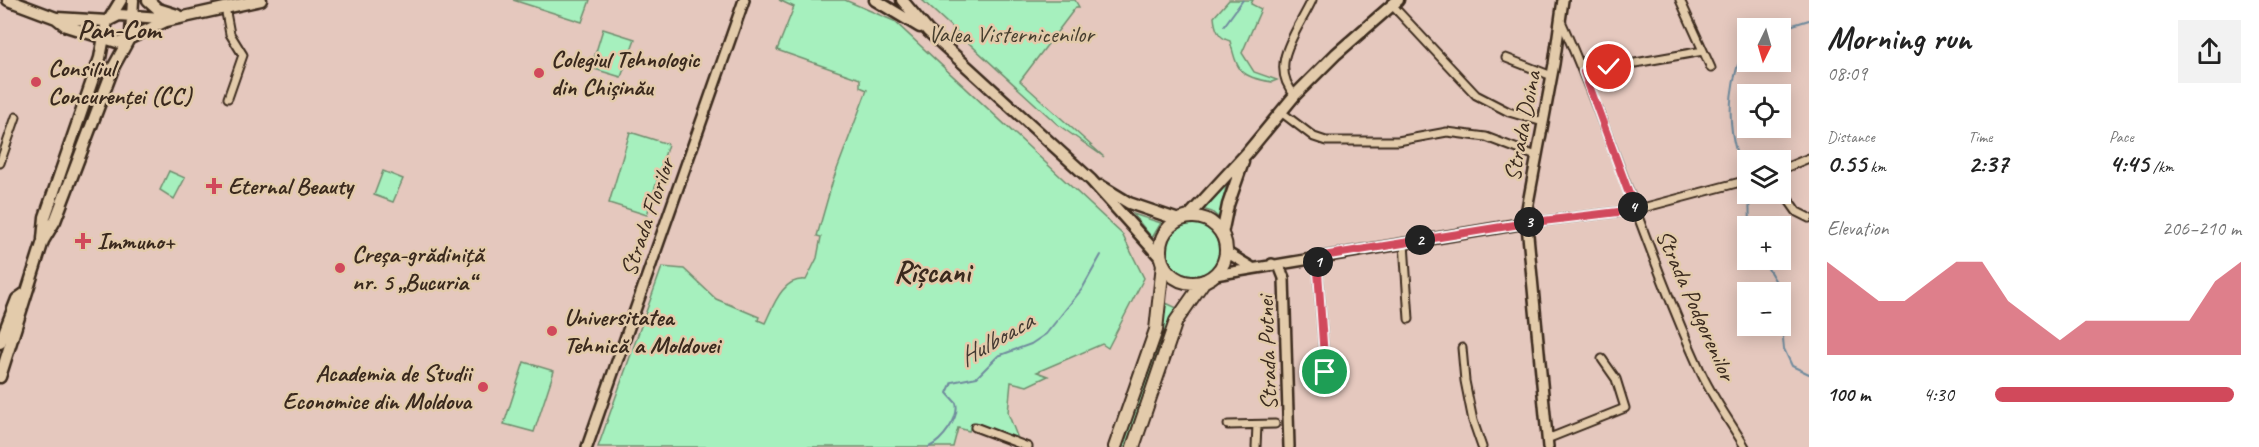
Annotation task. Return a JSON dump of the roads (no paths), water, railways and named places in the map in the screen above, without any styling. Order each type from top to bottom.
[{"type":"highway","points":[[1115,447],[1156,330],[1162,261],[1161,240],[1171,225],[1184,218],[1208,220],[1222,234],[1226,252],[1221,268],[1209,278],[1176,321],[1133,447]]},
{"type":"highway","points":[[1162,261],[1170,274],[1180,280],[1192,283],[1209,278]]},
{"type":"main road","points":[[8,0],[56,18],[107,29],[120,43],[186,16],[261,0]]},
{"type":"main road","points":[[43,241],[45,217],[100,58],[107,29],[121,0]]},
{"type":"main road","points":[[0,376],[22,312],[24,294],[43,241],[56,221],[114,66],[128,39],[129,18],[134,0]]},
{"type":"main road","points":[[148,0],[158,9],[186,16]]},
{"type":"main road","name":"Strada Florilor","points":[[587,447],[744,0]]},
{"type":"main road","points":[[875,0],[928,31]]},
{"type":"main road","points":[[902,0],[928,31],[1091,180],[1162,261]]},
{"type":"main road","name":"Strada Doina","points":[[1548,443],[1526,223],[1563,0]]},
{"type":"main road","points":[[1091,180],[1129,203],[1184,218],[1247,153],[1295,95],[1395,3]]},
{"type":"main road","points":[[56,18],[93,43],[100,58]]},
{"type":"main road","points":[[66,26],[107,29],[129,18],[174,20]]},
{"type":"main road","points":[[1222,234],[1232,190],[1247,153]]},
{"type":"main road","points":[[1209,278],[1251,267],[1526,223]]},
{"type":"main road","points":[[1226,252],[1251,267]]},
{"type":"main road","name":"Strada Putnei","points":[[1272,264],[1280,268],[1284,278],[1289,447]]},
{"type":"main road","points":[[0,343],[17,299],[24,294]]},
{"type":"street","points":[[1295,95],[1283,80],[1283,62],[1312,0]]},
{"type":"street","points":[[1680,0],[1711,68]]},
{"type":"street","points":[[1395,3],[1476,95],[1509,112],[1543,122]]},
{"type":"street","points":[[225,8],[231,34],[243,55],[228,98]]},
{"type":"street","name":"Strada Podgorenilor","points":[[1561,21],[1584,72],[1635,210],[1700,371],[1745,447]]},
{"type":"street","points":[[1584,72],[1703,51]]},
{"type":"street","points":[[1506,58],[1552,76]]},
{"type":"street","points":[[1281,112],[1314,137],[1326,141],[1398,141],[1447,132],[1486,137],[1536,156]]},
{"type":"street","points":[[0,163],[16,117]]},
{"type":"street","points":[[1791,165],[1809,158]]},
{"type":"street","points":[[1526,223],[1635,210],[1737,183]]},
{"type":"street","points":[[1791,204],[1809,218]]},
{"type":"street","points":[[1404,243],[1408,319]]},
{"type":"street","points":[[1317,257],[1325,372]]},
{"type":"street","points":[[1462,348],[1465,381],[1473,421],[1482,447]]},
{"type":"street","name":"Strada Doina","points":[[1548,443],[1625,408],[1616,379],[1602,359]]},
{"type":"street","points":[[1228,425],[1275,424]]},
{"type":"street","points":[[1256,447],[1257,425]]},
{"type":"street","points":[[975,428],[1028,447]]},
{"type":"waterway","name":"Hulboaca","points":[[1224,26],[1243,0]]},
{"type":"waterway","points":[[1791,26],[1809,20]]},
{"type":"waterway","points":[[1737,67],[1731,109],[1731,123],[1737,154]]},
{"type":"waterway","points":[[1749,204],[1750,216]]},
{"type":"waterway","name":"Hulboaca","points":[[929,447],[944,434],[953,422],[957,409],[956,403],[947,393],[952,382],[977,377],[998,356],[1031,344],[1046,334],[1082,289],[1101,255]]},
{"type":"waterway","points":[[1769,270],[1776,282]]},
{"type":"waterway","points":[[1783,336],[1784,349],[1792,366],[1809,374]]},
{"type":"place","name":"Colegiul Tehnologic din Chișinău","points":[[539,73]]},
{"type":"place","name":"Consiliul Concurenței (СС)","points":[[36,82]]},
{"type":"place","name":"Eternal Beauty","points":[[214,186]]},
{"type":"place","name":"Immuno+","points":[[83,241]]},
{"type":"place","name":"Creșa-grădiniță nr. 5 „Bucuria“","points":[[340,268]]},
{"type":"place","name":"Universitatea Tehnică a Moldovei","points":[[552,331]]},
{"type":"place","name":"Academia de Studii Economice din Moldova","points":[[483,387]]},
{"type":"district","name":"Pan-Com","points":[[119,29]]},
{"type":"district","name":"Rîșcani","points":[[932,272]]},
{"type":"park label","name":"Valea Visternicenilor","points":[[1011,34]]}]
